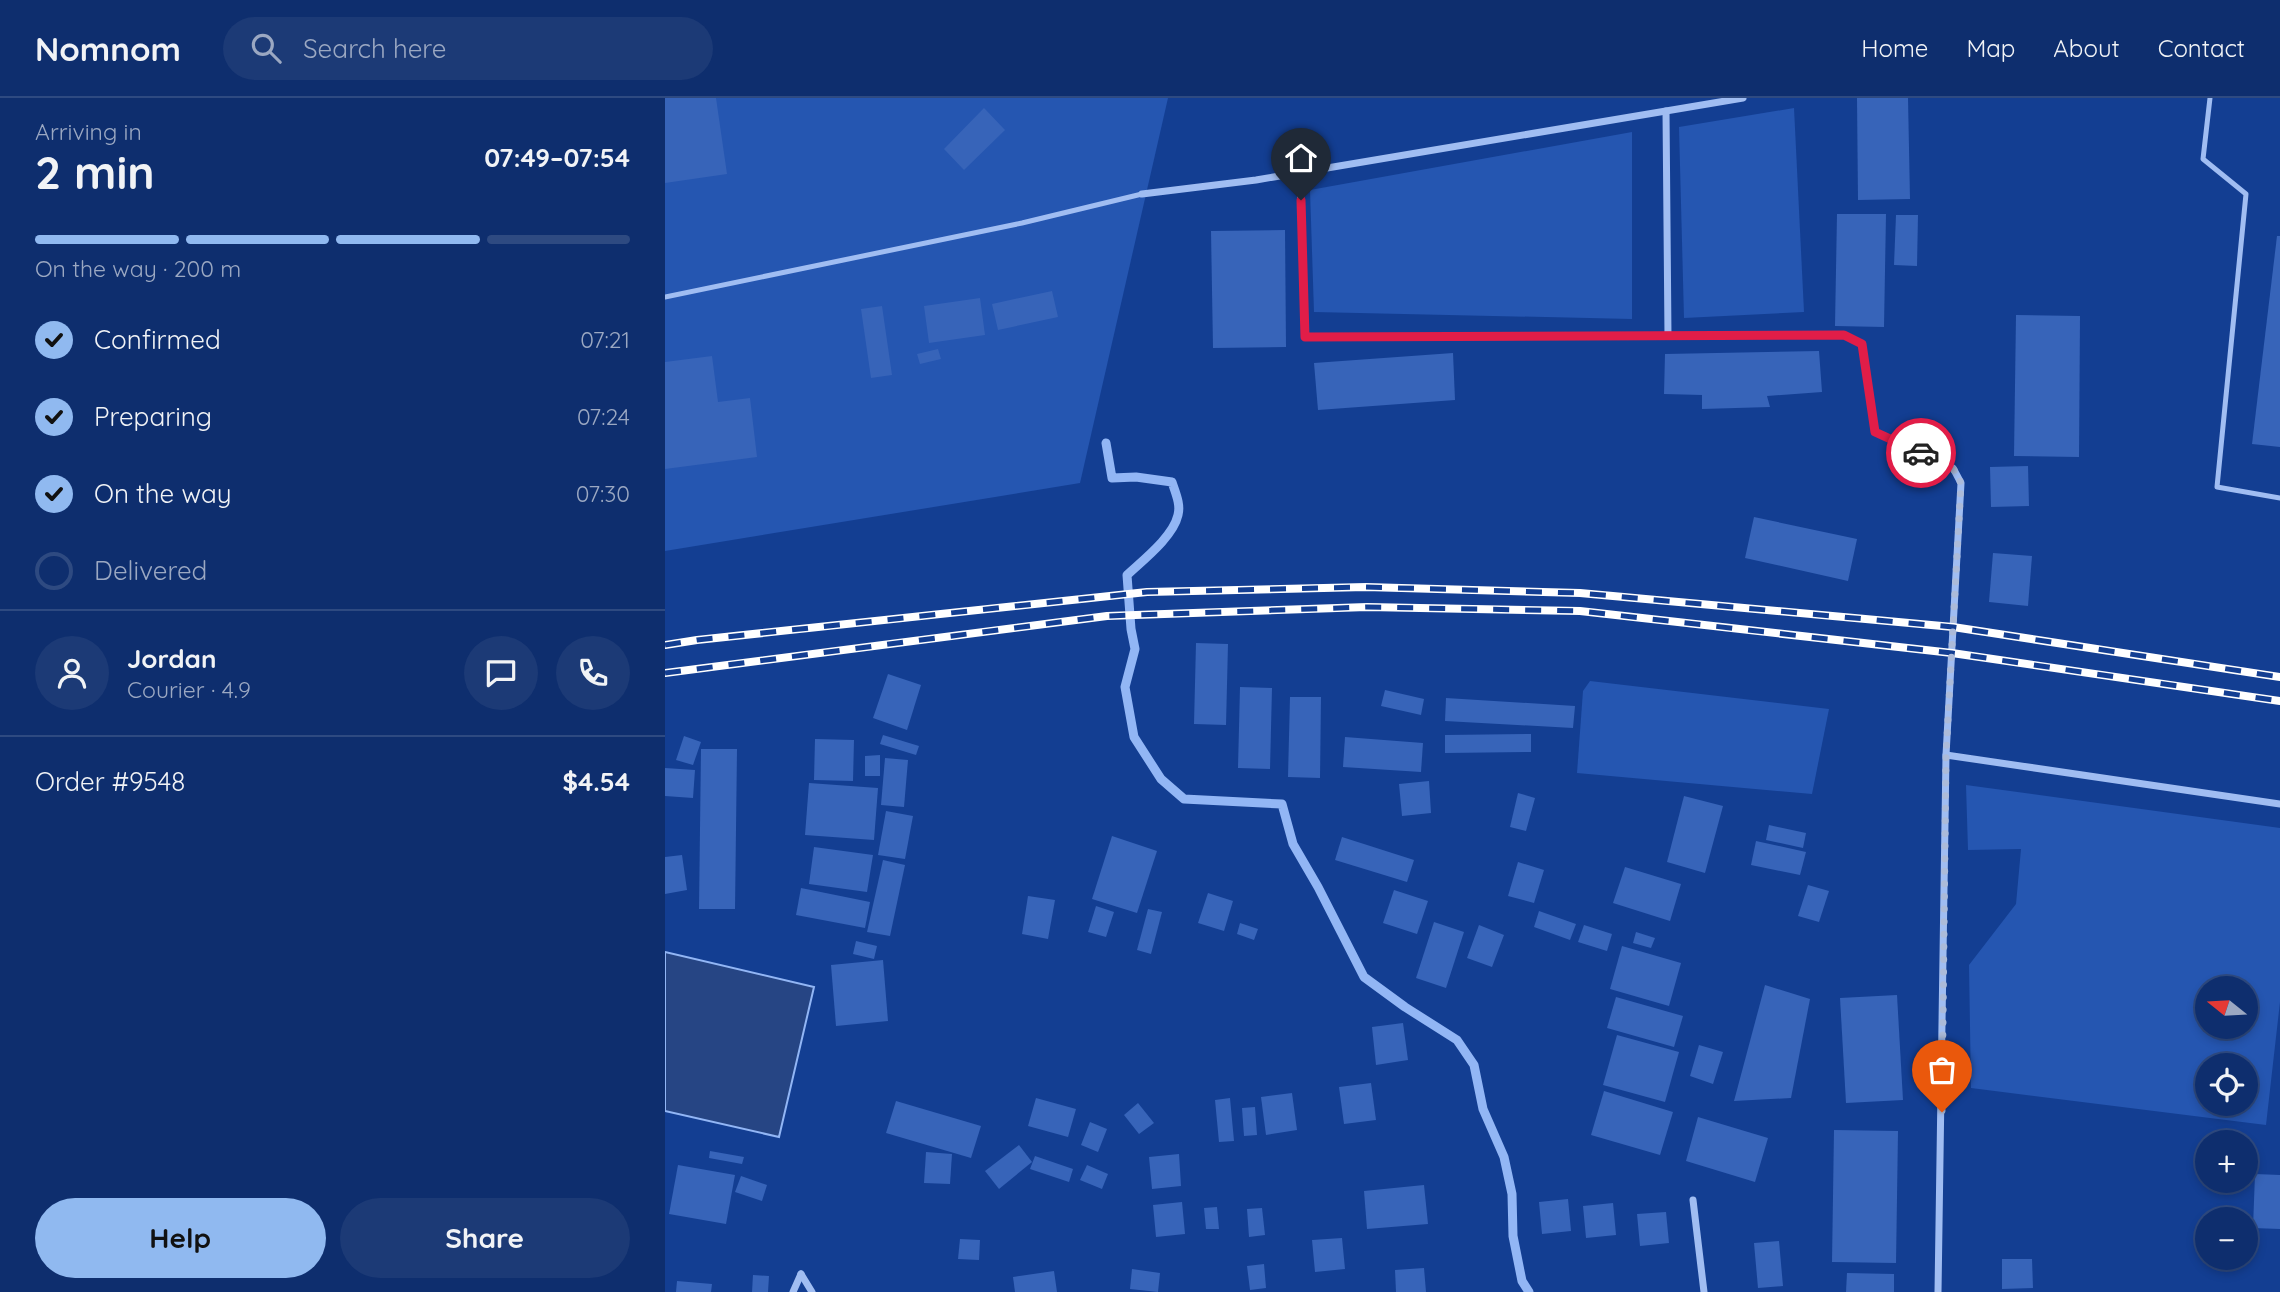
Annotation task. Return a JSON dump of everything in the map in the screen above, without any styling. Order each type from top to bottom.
[{"type":"street","points":[[1142,194],[1300,173],[1743,98]]},
{"type":"street","points":[[1666,111],[1668,335]]},
{"type":"street","points":[[1300,173],[1305,337],[1844,335],[1862,344],[1875,432],[1953,468],[1961,483],[1946,755],[1938,1292]]},
{"type":"street","points":[[1946,755],[2280,804]]},
{"type":"street","points":[[1693,1200],[1704,1292]]},
{"type":"street","points":[[793,1292],[801,1274],[811,1292]]},
{"type":"lane","points":[[2210,98],[2203,159],[2246,194],[2217,487],[2280,498]]},
{"type":"lane","points":[[665,297],[913,246],[1142,194]]},
{"type":"shaded area","points":[[665,98],[1168,98],[1080,483],[665,551]]},
{"type":"shaded area","points":[[1794,108],[1804,312],[1684,318],[1679,127]]},
{"type":"shaded area","points":[[1632,132],[1632,319],[1314,312],[1310,190]]},
{"type":"shaded area","points":[[1590,681],[1829,709],[1812,794],[1577,773],[1583,691]]},
{"type":"shaded area","points":[[1966,785],[2280,828],[2280,1002],[2266,1125],[1971,1088],[1969,965],[2016,904],[2021,849],[1968,850]]},
{"type":"shaded area","points":[[665,952],[814,987],[779,1137],[665,1111]]},
{"type":"building","points":[[665,98],[716,98],[727,174],[665,183]]},
{"type":"building","points":[[1857,98],[1908,98],[1910,199],[1858,200]]},
{"type":"building","points":[[984,108],[1005,130],[964,170],[944,149]]},
{"type":"building","points":[[1837,214],[1886,214],[1884,327],[1835,326]]},
{"type":"building","points":[[1896,215],[1918,215],[1917,266],[1894,265]]},
{"type":"building","points":[[1285,230],[1286,347],[1213,348],[1211,231]]},
{"type":"building","points":[[2277,236],[2280,236],[2280,447],[2252,444]]},
{"type":"building","points":[[1052,291],[1058,317],[998,330],[992,304]]},
{"type":"building","points":[[980,298],[985,335],[929,343],[924,306]]},
{"type":"building","points":[[882,306],[892,375],[871,378],[861,309]]},
{"type":"building","points":[[2016,315],[2080,316],[2079,457],[2014,456]]},
{"type":"building","points":[[938,349],[941,359],[920,364],[917,354]]},
{"type":"building","points":[[1819,351],[1822,392],[1767,396],[1770,407],[1702,409],[1702,395],[1664,394],[1665,354]]},
{"type":"building","points":[[1453,353],[1455,400],[1318,410],[1314,363]]},
{"type":"building","points":[[712,356],[718,402],[750,398],[757,457],[665,469],[665,362]]},
{"type":"building","points":[[2028,466],[2029,506],[1991,507],[1990,467]]},
{"type":"building","points":[[1754,517],[1857,539],[1848,581],[1745,558]]},
{"type":"building","points":[[1993,553],[2032,556],[2028,606],[1989,602]]},
{"type":"building","points":[[1196,643],[1228,644],[1226,725],[1194,724]]},
{"type":"building","points":[[888,674],[921,685],[907,730],[873,718]]},
{"type":"building","points":[[1240,687],[1272,688],[1270,769],[1238,768]]},
{"type":"building","points":[[1385,690],[1424,699],[1421,715],[1381,706]]},
{"type":"building","points":[[1290,697],[1321,697],[1320,778],[1288,777]]},
{"type":"building","points":[[1446,698],[1575,706],[1573,728],[1445,721]]},
{"type":"building","points":[[1531,734],[1531,752],[1445,753],[1445,735]]},
{"type":"building","points":[[883,735],[919,746],[916,755],[880,744]]},
{"type":"building","points":[[684,736],[701,742],[693,765],[676,760]]},
{"type":"building","points":[[1345,737],[1423,743],[1421,772],[1343,767]]},
{"type":"building","points":[[815,739],[854,740],[853,781],[814,780]]},
{"type":"building","points":[[701,749],[737,749],[735,909],[699,909]]},
{"type":"building","points":[[880,755],[880,776],[865,776],[865,756]]},
{"type":"building","points":[[885,758],[908,760],[904,807],[881,805]]},
{"type":"building","points":[[665,768],[695,770],[693,798],[665,796]]},
{"type":"building","points":[[1429,781],[1431,813],[1402,816],[1399,784]]},
{"type":"building","points":[[809,783],[878,788],[874,840],[805,835]]},
{"type":"building","points":[[1518,793],[1535,798],[1526,831],[1510,827]]},
{"type":"building","points":[[1684,796],[1723,806],[1705,873],[1667,862]]},
{"type":"building","points":[[886,811],[913,816],[905,859],[878,855]]},
{"type":"building","points":[[1769,825],[1806,833],[1803,848],[1766,840]]},
{"type":"building","points":[[1112,836],[1157,851],[1137,913],[1092,899]]},
{"type":"building","points":[[1342,837],[1414,860],[1407,882],[1335,860]]},
{"type":"building","points":[[1756,841],[1806,852],[1800,875],[1751,865]]},
{"type":"building","points":[[814,847],[873,855],[867,892],[809,884]]},
{"type":"building","points":[[682,855],[687,890],[665,894],[665,857]]},
{"type":"building","points":[[883,860],[905,865],[890,936],[867,932]]},
{"type":"building","points":[[1518,862],[1544,870],[1534,903],[1508,896]]},
{"type":"building","points":[[1625,867],[1681,884],[1670,921],[1613,903]]},
{"type":"building","points":[[1808,885],[1829,891],[1819,922],[1798,916]]},
{"type":"building","points":[[801,888],[870,902],[865,928],[796,915]]},
{"type":"building","points":[[1394,890],[1428,901],[1417,934],[1383,923]]},
{"type":"building","points":[[1208,893],[1233,901],[1224,931],[1198,923]]},
{"type":"building","points":[[1028,896],[1055,900],[1048,939],[1022,934]]},
{"type":"building","points":[[1096,906],[1114,912],[1106,937],[1088,932]]},
{"type":"building","points":[[1148,909],[1162,912],[1151,954],[1137,950]]},
{"type":"building","points":[[1539,911],[1576,924],[1570,940],[1534,927]]},
{"type":"building","points":[[1434,922],[1464,932],[1446,988],[1416,978]]},
{"type":"building","points":[[1240,923],[1258,929],[1254,940],[1237,934]]},
{"type":"building","points":[[1479,925],[1504,935],[1492,967],[1467,958]]},
{"type":"building","points":[[1584,925],[1612,934],[1607,951],[1578,942]]},
{"type":"building","points":[[1636,932],[1655,938],[1651,948],[1633,943]]},
{"type":"building","points":[[856,941],[877,946],[874,959],[853,954]]},
{"type":"building","points":[[1622,946],[1681,963],[1669,1006],[1610,989]]},
{"type":"building","points":[[883,960],[888,1021],[836,1026],[831,965]]},
{"type":"building","points":[[1765,985],[1810,999],[1791,1098],[1734,1101]]},
{"type":"building","points":[[1897,995],[1903,1100],[1846,1103],[1840,998]]},
{"type":"building","points":[[1616,997],[1683,1016],[1674,1047],[1607,1028]]},
{"type":"building","points":[[1403,1023],[1408,1060],[1376,1065],[1372,1027]]},
{"type":"building","points":[[1617,1035],[1679,1052],[1665,1102],[1603,1085]]},
{"type":"building","points":[[1699,1045],[1723,1052],[1713,1084],[1690,1076]]},
{"type":"building","points":[[1371,1083],[1376,1120],[1344,1124],[1339,1087]]},
{"type":"building","points":[[1604,1091],[1673,1112],[1660,1155],[1591,1135]]},
{"type":"building","points":[[1292,1093],[1297,1130],[1266,1135],[1261,1097]]},
{"type":"building","points":[[1036,1098],[1076,1109],[1068,1137],[1028,1126]]},
{"type":"building","points":[[1230,1098],[1234,1141],[1219,1142],[1215,1100]]},
{"type":"building","points":[[896,1101],[981,1126],[971,1158],[886,1133]]},
{"type":"building","points":[[1138,1103],[1154,1123],[1139,1134],[1124,1115]]},
{"type":"building","points":[[1255,1107],[1257,1135],[1244,1136],[1242,1108]]},
{"type":"building","points":[[1698,1117],[1768,1138],[1755,1182],[1686,1161]]},
{"type":"building","points":[[1090,1122],[1107,1129],[1098,1152],[1081,1145]]},
{"type":"building","points":[[1834,1130],[1898,1131],[1896,1263],[1832,1262]]},
{"type":"building","points":[[1019,1145],[1032,1162],[999,1189],[985,1171]]},
{"type":"building","points":[[710,1151],[744,1157],[742,1164],[709,1158]]},
{"type":"building","points":[[926,1152],[952,1154],[950,1184],[924,1183]]},
{"type":"building","points":[[1179,1154],[1181,1186],[1152,1189],[1149,1157]]},
{"type":"building","points":[[1035,1156],[1073,1169],[1069,1182],[1030,1169]]},
{"type":"building","points":[[678,1165],[735,1175],[726,1224],[669,1214]]},
{"type":"building","points":[[1087,1165],[1108,1174],[1102,1189],[1080,1180]]},
{"type":"building","points":[[2258,1174],[2280,1175],[2280,1229],[2258,1228],[2258,1207],[2254,1207],[2254,1193],[2258,1193]]},
{"type":"building","points":[[741,1176],[767,1185],[762,1201],[735,1192]]},
{"type":"building","points":[[1424,1185],[1428,1224],[1367,1229],[1364,1191]]},
{"type":"building","points":[[1568,1199],[1571,1231],[1542,1234],[1539,1202]]},
{"type":"building","points":[[1182,1202],[1185,1234],[1156,1237],[1153,1205]]},
{"type":"building","points":[[1613,1203],[1616,1235],[1586,1238],[1583,1206]]},
{"type":"building","points":[[1217,1207],[1219,1229],[1206,1229],[1204,1208]]},
{"type":"building","points":[[1262,1208],[1265,1235],[1249,1237],[1247,1209]]},
{"type":"building","points":[[1666,1212],[1669,1243],[1640,1246],[1637,1214]]},
{"type":"building","points":[[1342,1238],[1345,1269],[1315,1272],[1312,1240]]},
{"type":"building","points":[[960,1239],[980,1240],[979,1260],[958,1259]]},
{"type":"building","points":[[1779,1241],[1783,1286],[1758,1288],[1754,1243]]},
{"type":"building","points":[[2002,1259],[2032,1259],[2033,1288],[2002,1289]]},
{"type":"building","points":[[1264,1264],[1266,1288],[1250,1290],[1247,1266]]},
{"type":"building","points":[[1424,1268],[1426,1292],[1396,1292],[1395,1270]]},
{"type":"building","points":[[1132,1269],[1160,1273],[1158,1292],[1130,1289]]},
{"type":"building","points":[[1054,1271],[1057,1292],[1015,1292],[1013,1277]]},
{"type":"building","points":[[1847,1273],[1894,1274],[1894,1292],[1846,1292]]},
{"type":"building","points":[[753,1275],[769,1276],[768,1292],[752,1292]]},
{"type":"building","points":[[677,1281],[712,1284],[711,1292],[676,1292]]},
{"type":"waterway","points":[[1106,443],[1112,478],[1136,477],[1172,482],[1179,507],[1170,532],[1157,548],[1127,575],[1135,649],[1125,687],[1134,737],[1161,779],[1184,799],[1282,804],[1293,844],[1364,977],[1457,1040],[1474,1065],[1483,1109],[1504,1157],[1512,1194],[1513,1236],[1522,1281],[1529,1292]]},
{"type":"railway","points":[[665,645],[1147,592],[1366,587],[1580,593],[1953,627],[2280,677]]},
{"type":"railway","points":[[665,673],[1107,616],[1367,607],[1580,611],[1952,653],[2280,701]]},
{"type":"way so far","points":[[1921,453],[1953,468],[1961,483],[1946,755],[1942,1112]]},
{"type":"route","points":[[1301,200],[1305,337],[1844,335],[1862,344],[1875,432],[1921,453]]}]
